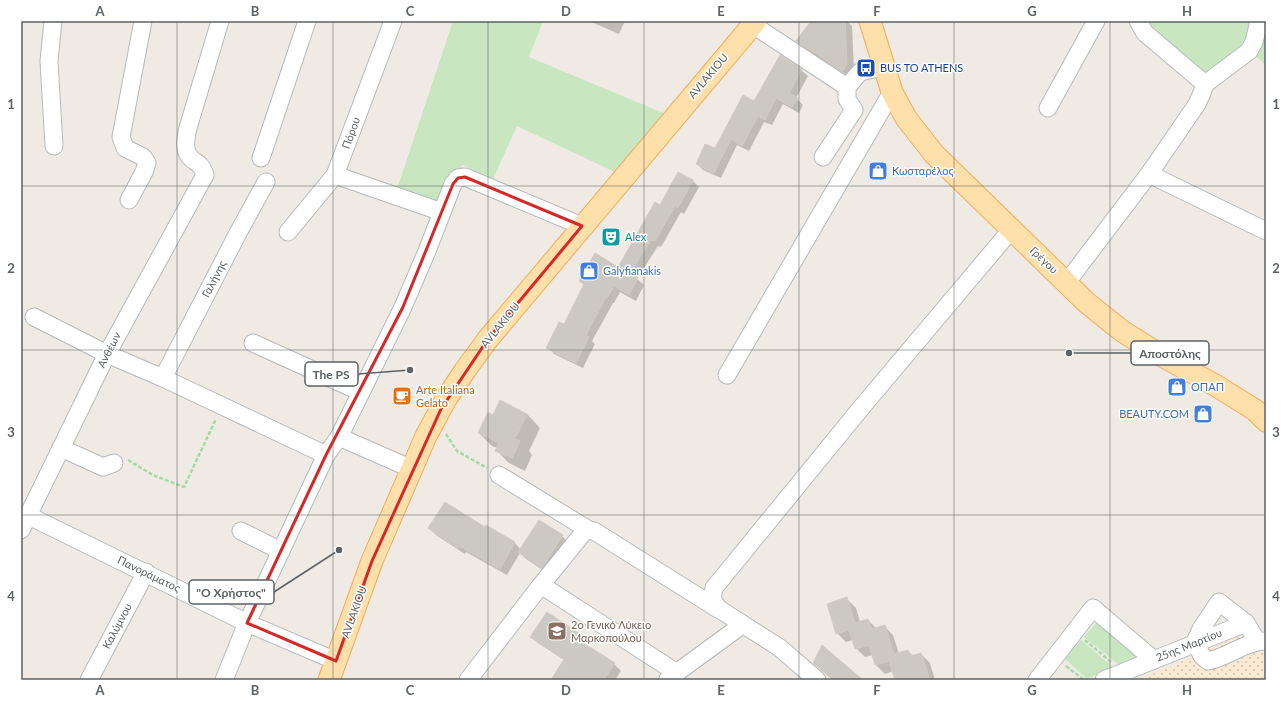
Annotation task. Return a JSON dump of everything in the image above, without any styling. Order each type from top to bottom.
[{"type":"main road","name":"Γρέγου","points":[[870,21],[892,92],[906,118],[934,154],[1087,303],[1122,331],[1162,356],[1215,385],[1248,406],[1266,421]]},
{"type":"main road","name":"Γρέγου","points":[[874,21],[881,57]]},
{"type":"main road","name":"AVLAKIOU","points":[[332,671],[372,561],[426,436],[466,368],[488,339],[582,226],[754,23]]},
{"type":"street","points":[[53,21],[49,61],[54,146]]},
{"type":"street","points":[[128,200],[144,172],[147,163],[143,157],[125,148],[121,137],[143,21]]},
{"type":"street","name":"Ανθέων","points":[[25,523],[107,354],[205,174],[202,166],[188,156],[185,142],[220,21]]},
{"type":"street","points":[[261,158],[307,21]]},
{"type":"street","name":"Πόρου","points":[[288,232],[336,175],[393,21]]},
{"type":"street","points":[[1048,108],[1096,21]]},
{"type":"street","points":[[1126,21],[1142,27],[1205,84]]},
{"type":"street","points":[[1067,282],[1149,174],[1197,104],[1205,84],[1249,51],[1254,42],[1259,21]]},
{"type":"street","points":[[754,23],[847,87]]},
{"type":"street","points":[[873,124],[854,110],[847,99],[847,87],[860,72],[881,57]]},
{"type":"street","points":[[727,375],[892,92]]},
{"type":"street","points":[[823,157],[854,110]]},
{"type":"street","points":[[1149,174],[1266,231]]},
{"type":"street","points":[[336,175],[442,212]]},
{"type":"street","points":[[224,680],[248,623],[326,456],[338,437],[403,307],[453,184],[458,178],[465,177],[582,226]]},
{"type":"street","name":"Γαλήνης","points":[[163,378],[266,182]]},
{"type":"street","points":[[719,609],[712,599],[714,588],[861,408],[1011,230]]},
{"type":"street","points":[[34,317],[107,354],[163,378],[326,456]]},
{"type":"street","points":[[253,343],[361,392]]},
{"type":"street","points":[[338,437],[412,469]]},
{"type":"street","points":[[61,448],[103,467],[114,463]]},
{"type":"street","points":[[499,475],[589,530],[594,530],[780,648],[817,680]]},
{"type":"street","name":"Πανοράματος","points":[[25,523],[146,572],[248,623],[332,671]]},
{"type":"street","points":[[468,680],[584,532],[589,530]]},
{"type":"street","points":[[241,531],[281,551]]},
{"type":"street","name":"Καλύμνου","points":[[89,680],[146,572]]},
{"type":"street","points":[[541,586],[672,676],[742,625]]},
{"type":"street","points":[[1219,602],[1239,616],[1262,641],[1215,659],[1208,660],[1202,656],[1195,642],[1201,629],[1219,602]]},
{"type":"street","points":[[1044,677],[1055,657],[1094,608],[1154,660]]},
{"type":"street","name":"25ης Μαρτίου","points":[[1104,680],[1195,642],[1246,623]]},
{"type":"path","points":[[114,463],[126,459],[153,475],[184,487],[222,406]]},
{"type":"path","points":[[441,409],[447,436],[457,451],[499,475]]},
{"type":"path","points":[[1075,632],[1123,672]]},
{"type":"path","points":[[1055,657],[1084,680]]},
{"type":"highlighted area","points":[[465,177],[582,226],[488,339],[441,409],[372,561],[336,661],[247,623],[326,455],[403,307],[453,184],[458,178]]},
{"type":"green space","points":[[453,21],[543,21],[529,57],[673,117],[621,175],[517,126],[493,179],[462,165],[448,209],[396,192]]},
{"type":"green space","points":[[1148,21],[1266,21],[1266,65],[1249,51],[1209,81],[1152,31]]},
{"type":"green space","points":[[1098,621],[1139,656],[1119,665],[1084,637]]},
{"type":"green space","points":[[1081,640],[1113,667],[1087,679],[1065,659]]},
{"type":"sand","points":[[1242,635],[1249,647],[1266,647],[1266,677],[1250,680],[1138,680]]},
{"type":"building","points":[[811,21],[845,21],[847,63],[843,71],[796,41]]},
{"type":"building","points":[[780,55],[802,69],[789,93],[798,98],[792,107],[776,98],[765,120],[758,116],[742,146],[731,139],[714,173],[696,164],[705,144],[715,148],[743,95],[754,101]]},
{"type":"building","points":[[678,172],[693,180],[678,208],[675,206],[655,241],[651,240],[630,273],[638,278],[629,295],[614,286],[607,298],[606,297],[586,335],[589,337],[576,363],[546,348],[559,322],[564,324],[584,284],[579,281],[595,253],[618,267],[655,202],[660,205]]},
{"type":"building","points":[[500,400],[527,414],[515,439],[520,441],[512,458],[495,451],[499,443],[478,433],[488,412],[493,415]]},
{"type":"building","points":[[445,502],[485,527],[486,525],[515,542],[500,569],[459,546],[458,548],[428,528]]},
{"type":"building","points":[[539,520],[563,535],[542,568],[518,552]]},
{"type":"building","points":[[847,597],[855,623],[868,619],[872,629],[885,625],[894,654],[908,650],[910,656],[921,653],[930,680],[895,680],[889,661],[875,665],[869,645],[855,649],[849,630],[836,634],[827,604]]},
{"type":"building","points":[[547,612],[580,634],[577,639],[615,663],[604,680],[551,680],[564,659],[530,637]]},
{"type":"building","points":[[822,645],[864,680],[833,680],[813,663]]},
{"type":"place","name":"BUS TO ATHENS","points":[[866,68]]},
{"type":"place","name":"Κωσταρέλος","points":[[878,171]]},
{"type":"place","name":"Alex","points":[[611,237]]},
{"type":"place","name":"Galyfianakis","points":[[589,271]]},
{"type":"place","name":"Αποστόλης","points":[[1069,353]]},
{"type":"place","name":"The PS","points":[[410,370]]},
{"type":"place","name":"ΟΠΑΠ","points":[[1177,387]]},
{"type":"place","name":"Arte Italiana Gelato","points":[[402,396]]},
{"type":"place","name":"BEAUTY.COM","points":[[1203,414]]},
{"type":"place","name":"\"Ο Χρήστος\"","points":[[339,550]]},
{"type":"place","name":"2ο Γενικό Λύκειο Μαρκοπούλου","points":[[557,631]]}]
